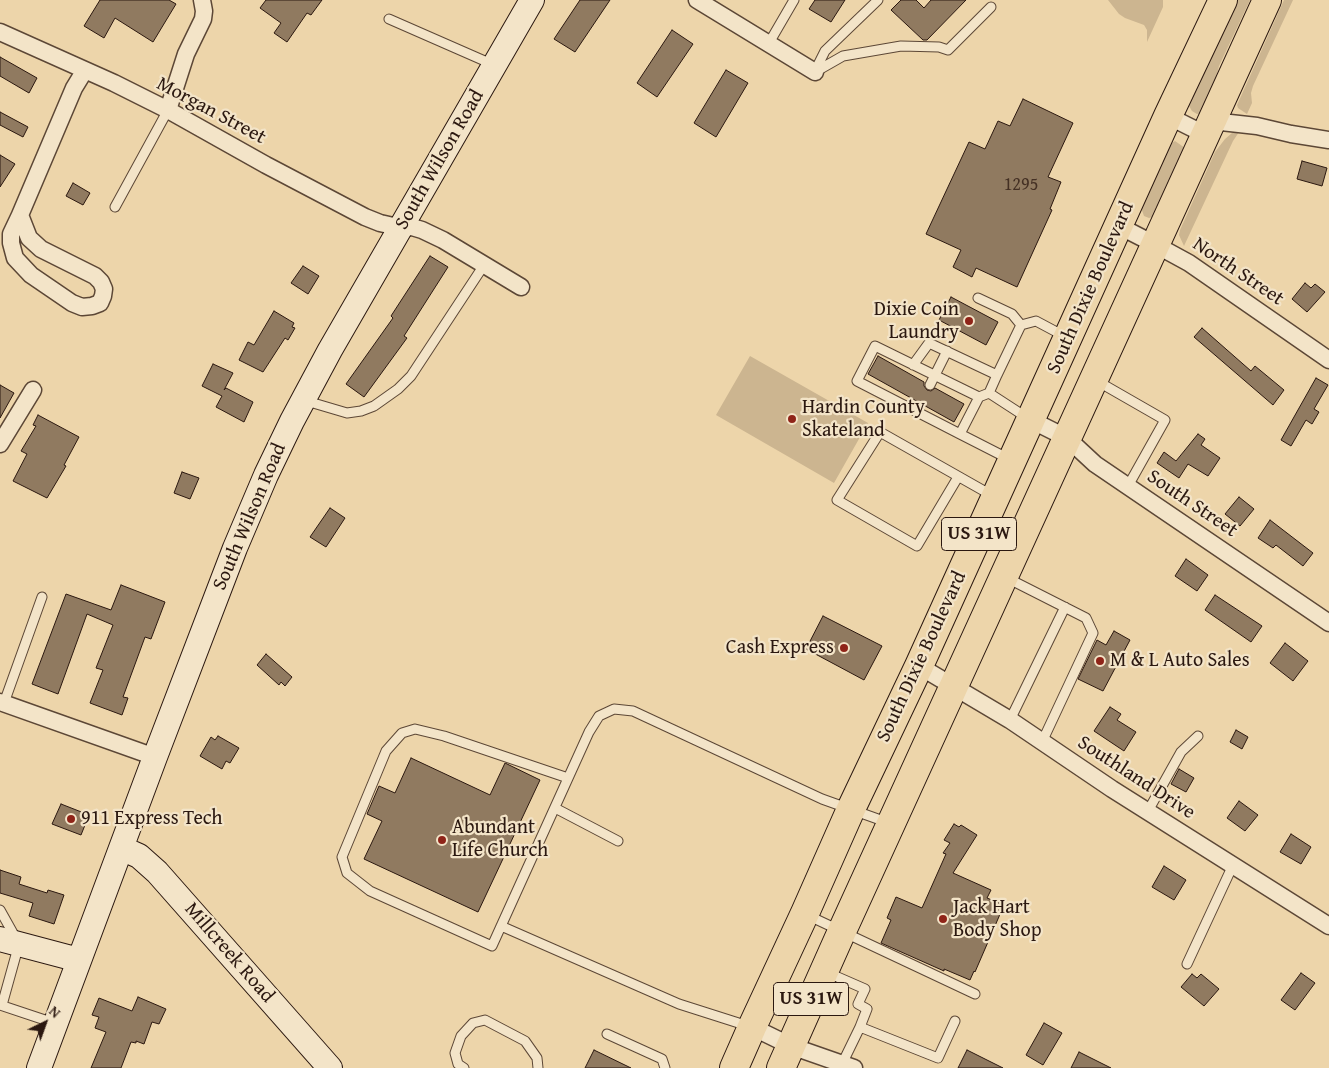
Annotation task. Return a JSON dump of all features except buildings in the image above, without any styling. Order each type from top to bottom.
[{"type":"highway","name":"South Dixie Boulevard","points":[[734,1068],[851,809],[919,666],[1168,116],[1223,0]]},
{"type":"highway","name":"South Dixie Boulevard","points":[[786,1057],[1267,0]]},
{"type":"main road","name":"South Wilson Road","points":[[39,1068],[234,548],[266,475],[330,350],[532,0]]},
{"type":"main road","name":"Millcreek Road","points":[[121,848],[139,856],[157,872],[330,1068]]},
{"type":"main road","points":[[9,941],[79,960]]},
{"type":"street","points":[[168,110],[186,54],[203,18],[202,0]]},
{"type":"street","points":[[698,0],[815,72]]},
{"type":"street","name":"Morgan Street","points":[[0,32],[168,110],[266,165],[365,217],[402,228],[422,230],[443,240],[521,287]]},
{"type":"street","points":[[20,215],[29,238],[41,249],[95,276],[101,282],[104,296],[100,303],[92,306],[72,303],[31,275],[15,258],[11,243],[11,234],[74,88],[85,70]]},
{"type":"street","points":[[1168,116],[1209,128],[1257,126],[1329,140]]},
{"type":"street","name":"North Street","points":[[1119,226],[1189,263],[1329,360]]},
{"type":"street","points":[[0,442],[33,390]]},
{"type":"street","name":"South Street","points":[[1031,420],[1068,438],[1089,459],[1329,623]]},
{"type":"street","name":"Southland Drive","points":[[919,666],[1010,720],[1148,811],[1329,926]]},
{"type":"street","points":[[2,703],[155,757]]},
{"type":"street","points":[[752,1027],[786,1057],[848,1066]]},
{"type":"lane","points":[[769,43],[794,0]]},
{"type":"lane","points":[[815,72],[825,51],[878,0]]},
{"type":"lane","points":[[815,72],[843,56],[901,46],[939,47],[948,50],[991,7]]},
{"type":"lane","points":[[388,19],[495,65]]},
{"type":"lane","points":[[115,207],[168,110]]},
{"type":"lane","points":[[303,400],[347,413],[361,411],[374,406],[398,389],[411,376],[484,265]]},
{"type":"lane","points":[[978,298],[1012,314],[1021,325]]},
{"type":"lane","points":[[960,434],[979,397],[989,393],[1021,325],[1036,321],[1068,338]]},
{"type":"lane","points":[[913,365],[929,343],[997,375]]},
{"type":"lane","points":[[979,397],[875,346],[857,381],[918,408],[960,434],[1012,461]]},
{"type":"lane","points":[[930,385],[947,351]]},
{"type":"lane","points":[[1094,380],[1165,420],[1128,486]]},
{"type":"lane","points":[[989,393],[1031,420]]},
{"type":"lane","points":[[958,477],[917,546],[837,500],[880,432],[995,498]]},
{"type":"lane","points":[[1005,577],[1086,618],[1093,633],[1042,742]]},
{"type":"lane","points":[[2,703],[42,597]]},
{"type":"lane","points":[[1010,720],[1065,607]]},
{"type":"lane","points":[[568,778],[415,728],[402,733],[386,751],[342,857],[347,873],[370,891],[492,946],[589,732],[599,716],[614,709],[633,711],[822,799],[891,824]]},
{"type":"lane","points":[[1148,811],[1181,752],[1198,736]]},
{"type":"lane","points":[[555,808],[618,842]]},
{"type":"lane","points":[[1187,964],[1232,865]]},
{"type":"lane","points":[[0,910],[9,941],[1,1005],[56,1023]]},
{"type":"lane","points":[[805,914],[975,994]]},
{"type":"lane","points":[[500,926],[680,1004],[752,1027]]},
{"type":"lane","points":[[824,971],[866,988],[858,1004],[866,1009],[848,1066]]},
{"type":"lane","points":[[464,1068],[458,1064],[455,1053],[460,1036],[474,1023],[485,1020],[525,1041],[537,1058],[538,1068]]},
{"type":"lane","points":[[860,1027],[938,1058],[955,1021]]},
{"type":"lane","points":[[607,1034],[662,1059],[665,1068]]},
{"type":"shaded area","points":[[1108,0],[1163,0],[1163,7],[1147,42],[1147,30],[1144,25],[1119,14]]},
{"type":"shaded area","points":[[1234,0],[1250,0],[1219,66],[1209,106],[1203,113],[1197,114],[1189,106],[1189,99]]},
{"type":"shaded area","points":[[1284,0],[1293,0],[1253,86],[1251,93],[1252,103],[1247,114],[1238,108],[1237,105]]},
{"type":"shaded area","points":[[1239,132],[1184,246],[1179,235],[1180,230],[1215,152],[1232,133]]},
{"type":"shaded area","points":[[1175,141],[1185,148],[1159,215],[1149,218],[1144,216],[1140,205],[1170,144]]},
{"type":"shaded area","name":"Hardin County Skateland","points":[[750,356],[868,423],[834,483],[716,415]]},
{"type":"place","name":"Dixie Coin Laundry","points":[[969,321]]},
{"type":"place","name":"Hardin County Skateland","points":[[792,419]]},
{"type":"place","name":"Cash Express","points":[[844,648]]},
{"type":"place","name":"M & L Auto Sales","points":[[1100,661]]},
{"type":"place","name":"911 Express Tech","points":[[71,819]]},
{"type":"place","name":"Abundant Life Church","points":[[442,840]]},
{"type":"place","name":"Jack Hart Body Shop","points":[[943,919]]}]
